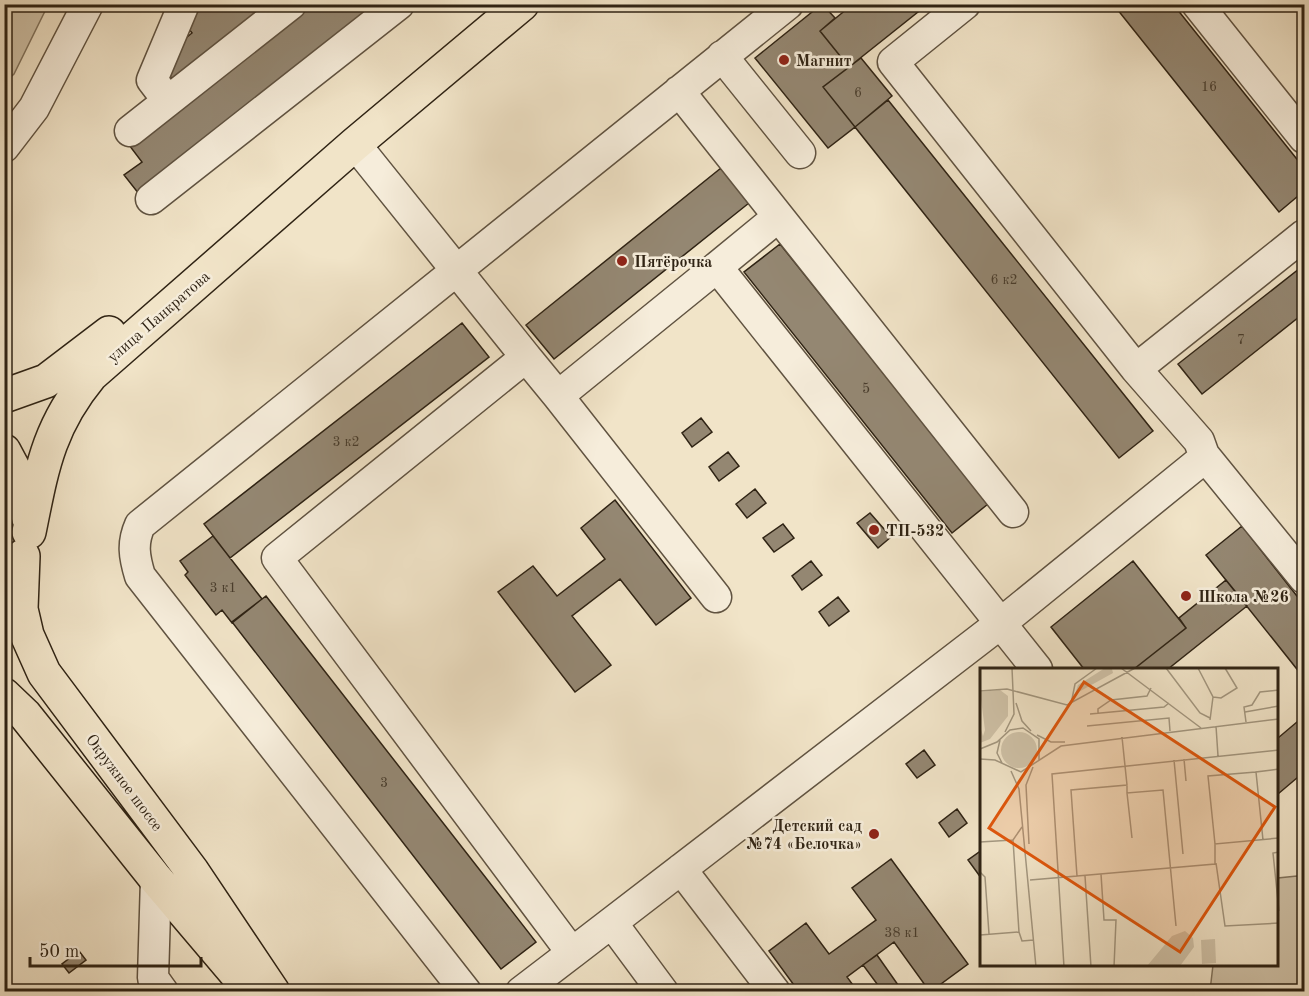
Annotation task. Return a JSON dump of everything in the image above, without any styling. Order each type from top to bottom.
[{"type":"main road","name":"улица Панкратова","points":[[26,544],[48,445],[65,408],[83,384],[355,144],[522,4]]},
{"type":"main road","name":"улица Панкратова","points":[[4,396],[46,381],[355,144]]},
{"type":"main road","points":[[4,451],[25,495],[26,544],[4,596]]},
{"type":"main road","name":"Окружное шоссе","points":[[26,544],[21,609],[27,634],[44,673],[192,871],[273,992]]},
{"type":"main road","points":[[4,695],[25,715],[156,879],[251,992]]},
{"type":"street","points":[[6,141],[34,108],[88,4]]},
{"type":"street","points":[[168,101],[152,80],[184,4]]},
{"type":"street","points":[[130,131],[291,4]]},
{"type":"street","points":[[151,199],[399,4]]},
{"type":"street","points":[[466,992],[140,576],[135,558],[134,539],[141,525],[788,4]]},
{"type":"street","points":[[965,4],[893,62],[1136,369],[1199,441],[1204,455],[1305,578]]},
{"type":"street","points":[[1197,4],[1305,138]]},
{"type":"street","points":[[722,56],[800,153]]},
{"type":"street","points":[[679,91],[1013,513]]},
{"type":"street","points":[[355,144],[716,597]]},
{"type":"street","points":[[558,396],[778,217]]},
{"type":"street","points":[[1136,369],[1305,235]]},
{"type":"street","points":[[717,267],[1036,668]]},
{"type":"street","points":[[526,357],[277,558],[572,953]]},
{"type":"street","points":[[521,992],[1001,623],[1185,474],[1204,455]]},
{"type":"street","points":[[681,869],[775,992]]},
{"type":"street","points":[[151,987],[156,879]]},
{"type":"street","points":[[612,923],[663,992]]},
{"type":"shaded area","points":[[5,4],[48,5],[14,74],[5,82]]},
{"type":"shaded area","points":[[1297,876],[1304,878],[1304,991],[1210,991],[1213,966],[1279,966],[1279,878]]},
{"type":"building","points":[[193,4],[270,4],[173,80],[165,70],[176,46],[192,33],[185,24]]},
{"type":"building","points":[[308,4],[381,4],[139,194],[124,175],[142,162],[129,145]]},
{"type":"building","points":[[822,4],[835,18],[820,31],[849,67],[823,87],[855,127],[828,148],[755,58]]},
{"type":"building","points":[[853,4],[928,4],[849,67],[820,31]]},
{"type":"building","points":[[1113,4],[1173,4],[1304,168],[1304,191],[1279,212]]},
{"type":"building","points":[[861,58],[892,96],[855,127],[823,87]]},
{"type":"building","points":[[888,100],[1153,431],[1119,458],[855,127]]},
{"type":"building","points":[[721,168],[749,203],[554,359],[526,325]]},
{"type":"building","points":[[780,244],[988,504],[952,533],[744,272]]},
{"type":"building","points":[[1304,265],[1304,313],[1202,394],[1178,364]]},
{"type":"building","points":[[462,323],[489,357],[230,558],[204,524]]},
{"type":"building","points":[[701,418],[712,432],[692,447],[682,433]]},
{"type":"building","points":[[728,452],[739,466],[719,481],[709,467]]},
{"type":"building","points":[[755,489],[766,503],[747,518],[736,504]]},
{"type":"building","points":[[615,500],[691,598],[656,625],[620,579],[572,616],[611,665],[575,692],[498,592],[533,566],[557,596],[605,559],[581,528]]},
{"type":"building","name":"ТП-532","points":[[870,513],[891,537],[878,548],[857,523]]},
{"type":"building","points":[[783,524],[794,538],[774,552],[763,538]]},
{"type":"building","points":[[1242,526],[1304,605],[1304,678],[1206,555]]},
{"type":"building","points":[[213,536],[262,599],[232,623],[222,610],[216,615],[185,575],[188,572],[180,561]]},
{"type":"building","points":[[811,561],[822,575],[802,590],[792,576]]},
{"type":"building","points":[[1133,561],[1186,628],[1135,668],[1083,668],[1051,627]]},
{"type":"building","points":[[1226,580],[1247,606],[1169,668],[1135,668],[1186,628],[1179,618]]},
{"type":"building","points":[[266,596],[536,942],[501,969],[232,622]]},
{"type":"building","points":[[838,597],[849,611],[829,626],[819,612]]},
{"type":"building","points":[[1304,716],[1304,772],[1279,793],[1279,737]]},
{"type":"building","points":[[924,750],[935,765],[917,778],[906,764]]},
{"type":"building","points":[[957,809],[967,823],[949,837],[939,823]]},
{"type":"building","points":[[980,851],[979,875],[968,860]]},
{"type":"building","points":[[891,859],[968,964],[930,992],[894,942],[847,977],[858,992],[799,992],[769,951],[806,923],[829,954],[876,920],[852,888]]},
{"type":"building","points":[[79,951],[86,960],[69,973],[62,964]]},
{"type":"building","points":[[877,955],[903,992],[883,992],[863,965]]},
{"type":"place","name":"Магнит","points":[[784,60]]},
{"type":"place","name":"Пятёрочка","points":[[622,261]]},
{"type":"place","name":"ТП-532","points":[[874,530]]},
{"type":"place","name":"Школа №26","points":[[1186,596]]},
{"type":"place","name":"Детский сад №74 «Белочка»","points":[[874,834]]}]
